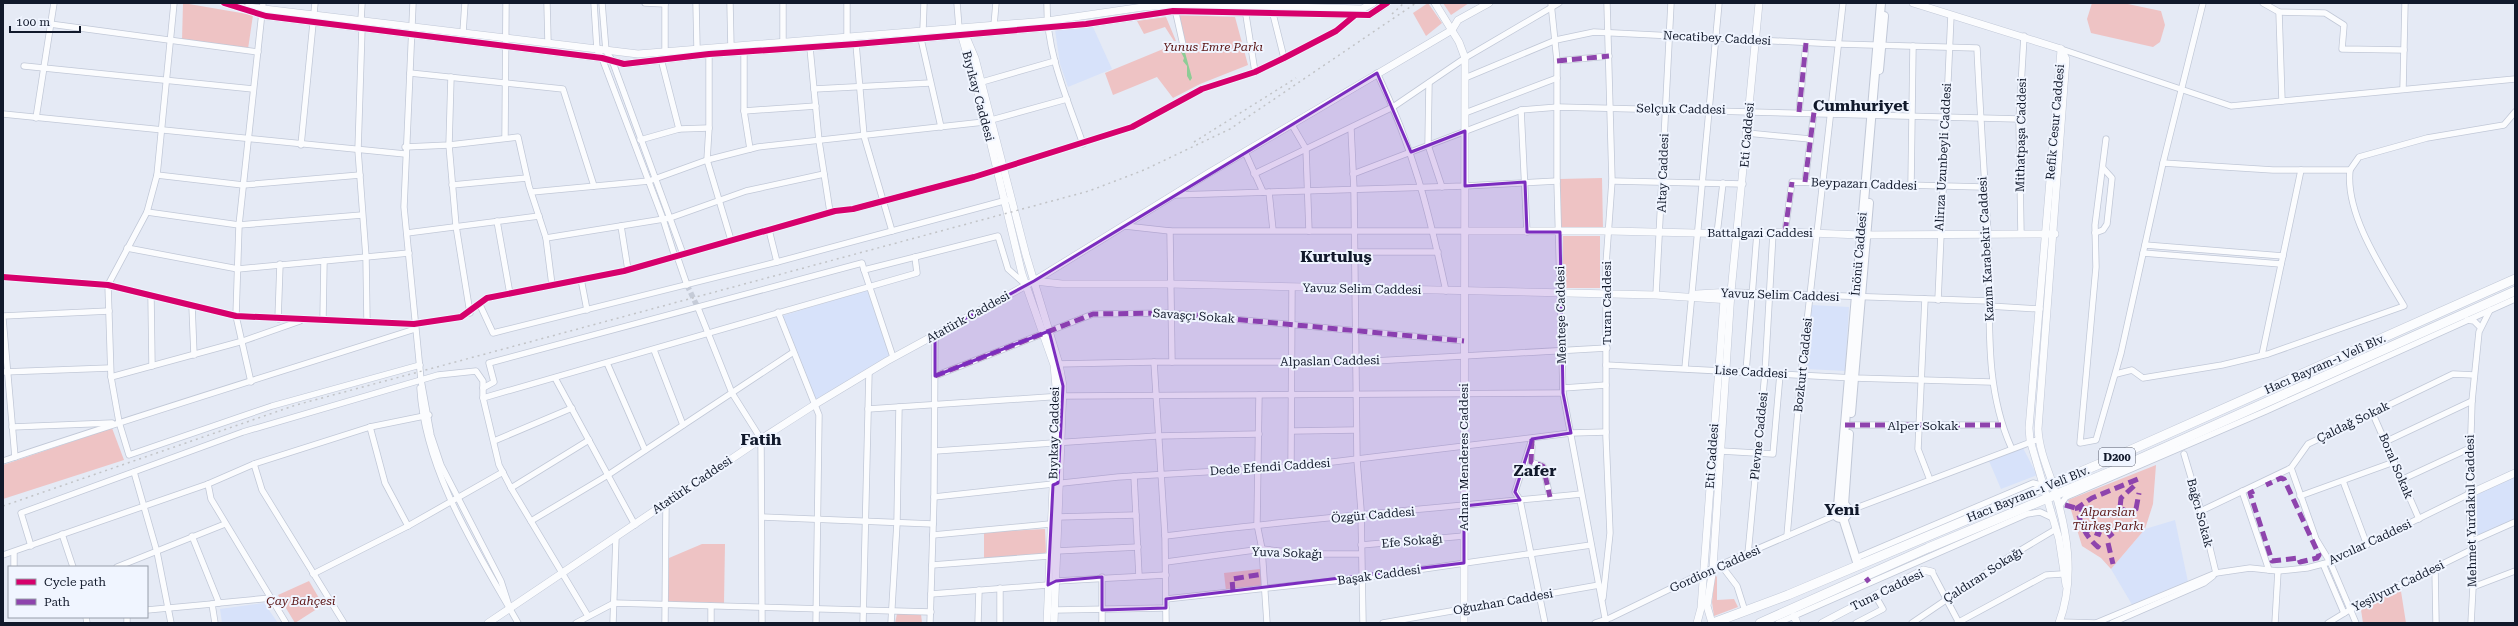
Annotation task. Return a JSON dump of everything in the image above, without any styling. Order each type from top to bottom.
[{"type":"highway","name":"Hacı Bayram-ı Velî Blv.","points":[[1712,623],[1745,612],[1857,562],[2104,462],[2515,279]]},
{"type":"highway","name":"Hacı Bayram-ı Velî Blv.","points":[[1760,623],[1912,559],[2515,291]]},
{"type":"main road","name":"İnönü Caddesi","points":[[1857,562],[1842,511],[1847,425],[1864,235],[1881,3]]},
{"type":"main road","name":"İnönü Caddesi","points":[[1878,45],[1886,3]]},
{"type":"street","points":[[36,118],[54,3]]},
{"type":"street","points":[[174,3],[157,175],[147,212],[108,285],[111,377],[118,422],[129,455],[272,406],[420,365]]},
{"type":"street","points":[[224,3],[263,8],[314,19],[411,30],[506,47],[602,58],[624,64],[709,54],[783,41],[923,30],[962,32],[1047,24],[1143,7],[1267,4],[1362,9],[1373,3]]},
{"type":"street","points":[[301,145],[315,3]]},
{"type":"street","points":[[362,3],[358,150],[366,258],[367,322]]},
{"type":"street","points":[[413,3],[405,147],[404,207],[414,327],[426,416],[441,465],[456,501],[501,582],[510,609],[518,623]]},
{"type":"street","points":[[463,32],[465,3]]},
{"type":"street","points":[[505,138],[506,3]]},
{"type":"street","points":[[547,3],[548,42]]},
{"type":"street","points":[[594,3],[597,50],[602,58],[652,180],[670,218],[678,256]]},
{"type":"street","points":[[602,3],[606,51],[612,60],[640,140],[663,219],[678,256],[687,285]]},
{"type":"street","points":[[645,3],[665,3],[665,51]]},
{"type":"street","points":[[696,3],[697,48]]},
{"type":"street","points":[[730,3],[731,49]]},
{"type":"street","points":[[783,3],[783,41]]},
{"type":"street","points":[[847,3],[847,45]]},
{"type":"street","points":[[923,30],[924,3]]},
{"type":"street","points":[[957,3],[962,32]]},
{"type":"street","points":[[994,25],[996,3]]},
{"type":"street","points":[[1047,3],[1047,24],[1055,61],[1083,144]]},
{"type":"street","points":[[1174,6],[1245,14],[1354,16],[1369,15],[1387,3]]},
{"type":"street","points":[[1435,3],[1452,30],[1465,58]]},
{"type":"street","name":"Atatürk Caddesi","points":[[488,623],[814,405],[893,357],[1034,281],[1175,194],[1377,73],[1452,30],[1458,20],[1488,3]]},
{"type":"street","points":[[1254,174],[1351,129],[1394,107],[1465,58],[1552,4],[1559,3]]},
{"type":"street","name":"Turan Caddesi","points":[[1603,604],[1610,533],[1606,432],[1606,264],[1610,231],[1612,181],[1609,56],[1610,32],[1607,3]]},
{"type":"street","name":"Altay Caddesi","points":[[1656,295],[1661,233],[1671,3]]},
{"type":"street","points":[[1685,368],[1719,3]]},
{"type":"street","name":"Eti Caddesi","points":[[1698,623],[1701,608],[1718,370],[1727,300],[1731,292],[1743,184],[1748,110],[1759,3]]},
{"type":"street","name":"Bozkurt Caddesi","points":[[1787,536],[1801,375],[1843,3]]},
{"type":"street","points":[[1913,3],[2024,36],[2182,91],[2231,106],[2515,79]]},
{"type":"street","points":[[2106,139],[2095,234],[2096,267],[2080,443],[2096,440],[2116,374],[2163,163],[2203,3]]},
{"type":"street","points":[[2263,3],[2279,12],[2325,13],[2344,25],[2342,49],[2404,50]]},
{"type":"street","points":[[2403,89],[2405,3]]},
{"type":"street","points":[[1244,4],[1255,72]]},
{"type":"street","name":"Menteşe Caddesi","points":[[1552,4],[1557,61],[1557,181],[1560,232],[1561,350],[1563,390],[1581,494],[1606,621]]},
{"type":"street","points":[[1174,6],[1183,45]]},
{"type":"street","points":[[251,382],[236,316],[239,225],[263,8]]},
{"type":"street","points":[[2279,12],[2282,101]]},
{"type":"street","points":[[1273,14],[1284,58]]},
{"type":"street","name":"Alirıza Uzunbeyli Caddesi","points":[[1938,300],[1940,233],[1944,186],[1948,47],[1951,15]]},
{"type":"street","points":[[3,461],[118,422],[251,382],[414,327],[462,317],[470,313],[487,298],[628,270],[830,212],[884,200],[1001,169],[1083,144],[1132,127],[1202,89],[1255,72],[1336,31],[1354,16]]},
{"type":"street","points":[[50,24],[258,52]]},
{"type":"street","points":[[411,30],[463,32],[638,54],[697,48],[731,49],[744,52],[810,48],[921,39],[994,25],[1047,24]]},
{"type":"street","name":"Bıyıkay Caddesi","points":[[962,32],[982,82],[988,121]]},
{"type":"street","name":"Bıyıkay Caddesi","points":[[962,32],[1001,169],[1013,199],[1046,332],[1056,364],[1060,397],[1057,442],[1056,581],[1054,623]]},
{"type":"street","name":"Necatibey Caddesi","points":[[1465,78],[1556,40],[1581,33],[1610,32],[1806,43],[1977,48]]},
{"type":"street","name":"Mithatpaşa Caddesi","points":[[2021,234],[2019,118],[2024,36]]},
{"type":"street","points":[[921,39],[941,127]]},
{"type":"street","points":[[1799,112],[1806,43]]},
{"type":"street","points":[[856,44],[864,136],[892,231]]},
{"type":"street","points":[[1911,185],[1913,46]]},
{"type":"street","points":[[810,48],[819,141],[830,212]]},
{"type":"street","name":"Kazım Karabekir Caddesi","points":[[1977,48],[1983,187],[1988,233],[1991,382],[2001,425],[2010,447]]},
{"type":"street","name":"Refik Cesur Caddesi","points":[[2048,485],[2030,440],[2061,50]]},
{"type":"street","name":"Refik Cesur Caddesi","points":[[2048,485],[2039,438],[2066,59],[2061,50]]},
{"type":"street","points":[[744,52],[744,111],[750,149]]},
{"type":"street","points":[[709,54],[709,128],[707,160],[731,240]]},
{"type":"street","points":[[1557,61],[1609,56]]},
{"type":"street","name":"Adnan Menderes Caddesi","points":[[1464,623],[1464,340],[1466,231],[1465,58]]},
{"type":"street","points":[[662,59],[679,129]]},
{"type":"street","points":[[982,82],[1055,61]]},
{"type":"street","points":[[24,66],[253,89]]},
{"type":"street","points":[[410,73],[562,89],[594,186]]},
{"type":"street","points":[[1377,73],[1394,107],[1411,152],[1433,230],[1446,291]]},
{"type":"street","points":[[451,77],[449,145],[452,185],[456,226],[470,313]]},
{"type":"street","points":[[1465,113],[1557,78]]},
{"type":"street","points":[[814,89],[930,83]]},
{"type":"street","points":[[1429,83],[1428,145],[1442,187]]},
{"type":"street","points":[[532,192],[652,180],[707,160],[750,149],[988,121],[1067,99]]},
{"type":"street","points":[[744,111],[816,106]]},
{"type":"street","name":"Selçuk Caddesi","points":[[1353,174],[1521,110],[1558,107],[1666,108],[1873,114],[1980,119],[2019,118]]},
{"type":"street","points":[[1521,110],[1527,232]]},
{"type":"street","points":[[1805,182],[1814,112]]},
{"type":"street","points":[[2116,374],[2132,370],[2143,378],[2222,365],[2262,355],[2404,306],[2366,244],[2348,184],[2350,170],[2359,157],[2427,138],[2504,125],[2515,112]]},
{"type":"street","points":[[3,114],[301,145],[405,154]]},
{"type":"street","points":[[1292,124],[1306,149],[1309,231]]},
{"type":"street","points":[[640,140],[679,129],[709,128]]},
{"type":"street","points":[[1351,129],[1354,190],[1356,430],[1361,516],[1363,623]]},
{"type":"street","points":[[1747,133],[1810,139]]},
{"type":"street","points":[[405,147],[449,145],[518,137],[527,178],[546,238],[552,285]]},
{"type":"street","points":[[1245,152],[1254,174],[1266,192],[1274,230]]},
{"type":"street","points":[[2163,163],[2301,170],[2350,170]]},
{"type":"street","points":[[2095,234],[2103,230],[2107,224],[2112,178],[2103,168]]},
{"type":"street","name":"Bıyıkay Caddesi","points":[[1001,169],[1005,201],[1026,285],[1046,332]]},
{"type":"street","points":[[2262,355],[2301,170]]},
{"type":"street","points":[[546,238],[670,218],[746,191],[824,174]]},
{"type":"street","points":[[157,175],[243,185],[360,175]]},
{"type":"street","points":[[452,185],[527,178]]},
{"type":"street","points":[[1175,194],[1422,188],[1557,181]]},
{"type":"street","points":[[1612,181],[1743,184]]},
{"type":"street","name":"Beypazarı Caddesi","points":[[1785,232],[1792,182],[1983,187]]},
{"type":"street","points":[[1717,234],[1722,183]]},
{"type":"street","points":[[480,305],[493,333],[777,262],[1013,199]]},
{"type":"street","points":[[147,212],[239,225],[362,215]]},
{"type":"street","points":[[406,233],[539,216]]},
{"type":"street","points":[[497,221],[510,294]]},
{"type":"street","points":[[621,226],[628,270]]},
{"type":"street","points":[[1125,226],[1170,231],[1466,231]]},
{"type":"street","points":[[769,230],[777,262]]},
{"type":"street","points":[[1170,231],[1170,313],[1172,362]]},
{"type":"street","name":"Battalgazi Caddesi","points":[[1466,231],[1610,231],[1717,234],[1785,232],[1864,235],[1940,233],[2054,234]]},
{"type":"street","points":[[1746,372],[1757,233]]},
{"type":"street","name":"Plevne Caddesi","points":[[1748,554],[1756,454],[1765,373],[1773,233]]},
{"type":"street","points":[[864,270],[998,236],[1008,269],[1026,285]]},
{"type":"street","points":[[2145,245],[2283,256]]},
{"type":"street","points":[[128,248],[238,269],[409,253]]},
{"type":"street","points":[[1354,252],[1438,252]]},
{"type":"street","points":[[2143,253],[2281,264]]},
{"type":"street","points":[[483,398],[654,350],[708,332],[918,273],[914,257]]},
{"type":"street","points":[[323,319],[324,261]]},
{"type":"street","points":[[484,388],[494,382],[489,363],[862,263],[868,287],[893,357]]},
{"type":"street","points":[[278,319],[280,264]]},
{"type":"street","points":[[3,277],[108,285],[236,316],[278,319],[323,319],[414,327]]},
{"type":"street","points":[[581,279],[587,310]]},
{"type":"street","name":"Yavuz Selim Caddesi","points":[[1034,281],[1062,284],[1170,284],[1656,295],[1727,300]]},
{"type":"street","points":[[1291,467],[1292,287]]},
{"type":"street","name":"Yavuz Selim Caddesi","points":[[1691,297],[1697,294],[1753,292],[1989,303],[2040,310]]},
{"type":"street","points":[[151,296],[152,366]]},
{"type":"street","points":[[2059,507],[2066,497],[2266,411],[2515,299]]},
{"type":"street","name":"Eti Caddesi","points":[[1712,623],[1707,606],[1712,568],[1721,451],[1726,370],[1727,300]]},
{"type":"street","points":[[1926,300],[1920,380],[1918,449],[1930,480]]},
{"type":"street","points":[[192,306],[194,355]]},
{"type":"street","points":[[698,308],[732,393],[761,439],[762,623]]},
{"type":"street","name":"Mehmet Yurdakul Caddesi","points":[[2471,623],[2473,587],[2469,494],[2472,401],[2480,327],[2490,310]]},
{"type":"street","points":[[3,316],[109,311]]},
{"type":"street","points":[[778,312],[792,353],[819,415],[816,623]]},
{"type":"street","name":"Savaşçı Sokak","points":[[935,376],[1093,314],[1170,313],[1464,340]]},
{"type":"street","points":[[3,319],[5,372],[15,457]]},
{"type":"street","points":[[111,377],[243,342],[304,319]]},
{"type":"street","points":[[2466,320],[2474,321],[2480,327]]},
{"type":"street","points":[[930,623],[934,497],[935,335]]},
{"type":"street","name":"Alpaslan Caddesi","points":[[1056,364],[1154,362],[1356,362],[1607,348]]},
{"type":"street","points":[[654,350],[683,425]]},
{"type":"street","points":[[531,522],[608,475],[792,353]]},
{"type":"street","points":[[1154,362],[1157,436],[1165,536],[1166,623]]},
{"type":"street","points":[[607,363],[646,450]]},
{"type":"street","name":"Lise Caddesi","points":[[1606,365],[1801,375],[1991,382]]},
{"type":"street","points":[[5,372],[110,368]]},
{"type":"street","points":[[31,546],[21,513],[243,432],[438,375],[476,371],[484,381],[483,398],[503,472],[531,522],[588,616]]},
{"type":"street","points":[[863,623],[869,372]]},
{"type":"street","points":[[1721,451],[1773,454],[1780,374]]},
{"type":"street","name":"Çaldağ Sokak","points":[[2201,511],[2290,468],[2308,444],[2372,412],[2453,374],[2474,375]]},
{"type":"street","points":[[555,378],[635,524]]},
{"type":"street","points":[[868,409],[935,403],[1060,397],[1356,394],[1464,395],[1563,390],[1606,385]]},
{"type":"street","points":[[1259,395],[1257,524],[1262,549],[1267,623]]},
{"type":"street","points":[[2387,441],[2472,401]]},
{"type":"street","points":[[891,623],[897,523],[899,407]]},
{"type":"street","points":[[494,440],[572,408]]},
{"type":"street","name":"Boral Sokak","points":[[2372,412],[2387,441],[2401,480],[2419,519]]},
{"type":"street","points":[[3,556],[144,504],[208,484],[254,464],[370,428],[426,416]]},
{"type":"street","points":[[12,427],[118,422]]},
{"type":"street","name":"Alper Sokak","points":[[1847,425],[2001,425]]},
{"type":"street","points":[[370,428],[385,483],[408,526]]},
{"type":"street","points":[[1292,431],[1356,430]]},
{"type":"street","name":"Dede Efendi Caddesi","points":[[934,497],[1134,476],[1291,467],[1464,448],[1571,433],[1606,432]]},
{"type":"street","points":[[934,451],[1157,436],[1259,434]]},
{"type":"street","name":"Gordion Caddesi","points":[[1595,623],[1606,621],[1712,568],[1748,554],[1842,511],[1930,480],[2010,447],[2039,438]]},
{"type":"street","points":[[1532,439],[1531,462],[1543,466],[1550,497]]},
{"type":"street","points":[[1532,439],[1516,492],[1520,500],[1529,554],[1545,623]]},
{"type":"street","points":[[511,488],[589,440]]},
{"type":"street","points":[[2401,480],[2470,448]]},
{"type":"street","name":"Bağcı Sokak","points":[[2184,454],[2201,511],[2216,573]]},
{"type":"street","points":[[2300,496],[2394,462]]},
{"type":"street","points":[[254,464],[262,490],[344,623]]},
{"type":"street","points":[[2290,468],[2316,538],[2330,562],[2356,623]]},
{"type":"street","points":[[134,472],[157,552],[171,623]]},
{"type":"street","points":[[313,574],[456,501],[503,472]]},
{"type":"street","name":"Avcılar Caddesi","points":[[2059,622],[2096,623],[2216,573],[2250,568],[2278,570],[2307,568],[2324,564],[2367,545],[2469,494],[2515,473]]},
{"type":"street","points":[[1134,476],[1139,576]]},
{"type":"street","points":[[2343,481],[2367,545]]},
{"type":"street","points":[[208,484],[211,499],[225,524],[286,623]]},
{"type":"street","name":"Bıyıkay Caddesi","points":[[1047,623],[1050,524],[1056,484]]},
{"type":"street","points":[[2048,485],[2052,496],[2059,507],[2070,564],[2059,622]]},
{"type":"street","points":[[2242,491],[2269,570]]},
{"type":"street","name":"Özgür Caddesi","points":[[1165,536],[1257,524],[1361,516],[1581,494]]},
{"type":"street","points":[[2052,496],[2053,518],[2056,529],[2062,574],[2066,587]]},
{"type":"street","points":[[665,623],[666,503]]},
{"type":"street","points":[[1778,623],[1912,559],[2027,514],[2040,512],[2053,518]]},
{"type":"street","points":[[1057,518],[1136,516]]},
{"type":"street","points":[[762,517],[933,524]]},
{"type":"street","points":[[2470,542],[2515,522]]},
{"type":"street","points":[[122,566],[192,536],[225,524]]},
{"type":"street","points":[[933,535],[1050,524]]},
{"type":"street","name":"Çaldıran Sokağı","points":[[1912,623],[2009,556],[2056,529]]},
{"type":"street","points":[[62,534],[73,566]]},
{"type":"street","points":[[192,536],[219,604]]},
{"type":"street","name":"Efe Sokağı","points":[[1361,545],[1464,536]]},
{"type":"street","points":[[613,623],[616,537]]},
{"type":"street","name":"Başak Caddesi","points":[[1166,599],[1361,578],[1591,545]]},
{"type":"street","points":[[1056,550],[1138,547]]},
{"type":"street","name":"Yuva Sokağı","points":[[1166,562],[1262,549],[1306,554],[1361,554]]},
{"type":"street","name":"Yeşilyurt Caddesi","points":[[2328,623],[2351,609],[2471,550]]},
{"type":"street","points":[[14,552],[14,566]]},
{"type":"street","points":[[932,564],[1049,556]]},
{"type":"street","points":[[2324,564],[2344,613]]},
{"type":"street","points":[[1721,565],[1737,586],[1745,612]]},
{"type":"street","points":[[2435,568],[2436,623]]},
{"type":"street","name":"Tuna Caddesi","points":[[1822,623],[1923,570],[1932,572]]},
{"type":"street","points":[[2276,623],[2278,570]]},
{"type":"street","points":[[2473,587],[2515,571]]},
{"type":"street","points":[[1932,572],[1958,623],[2046,575],[2062,574]]},
{"type":"street","name":"Avcılar Caddesi","points":[[2112,623],[2204,583],[2216,573]]},
{"type":"street","points":[[931,594],[1048,585],[1056,581],[1102,577],[1166,575]]},
{"type":"street","points":[[1102,577],[1102,623]]},
{"type":"street","name":"Oğuzhan Caddesi","points":[[1383,623],[1599,585]]},
{"type":"street","points":[[1000,588],[1000,623]]},
{"type":"street","points":[[978,623],[979,590]]},
{"type":"street","points":[[1858,623],[1882,609],[1876,595]]},
{"type":"street","points":[[148,610],[271,598]]},
{"type":"street","points":[[576,623],[614,603],[930,612]]},
{"type":"street","points":[[212,604],[215,623]]},
{"type":"street","points":[[711,606],[711,623]]},
{"type":"street","points":[[1055,610],[1166,608]]},
{"type":"street","points":[[1794,616],[1797,623]]},
{"type":"highlighted area","points":[[1377,73],[1411,152],[1465,131],[1465,186],[1525,182],[1527,232],[1560,232],[1563,393],[1571,433],[1532,439],[1515,492],[1520,500],[1464,506],[1464,563],[1166,599],[1166,608],[1102,610],[1102,577],[1056,581],[1048,585],[1053,485],[1058,483],[1063,386],[1049,331],[935,376],[935,335],[1034,281]]},
{"type":"shaded area","points":[[1093,27],[1112,69],[1068,87],[1060,64],[1055,30]]},
{"type":"shaded area","points":[[1183,45],[1192,78],[1190,81],[1187,76],[1187,66],[1183,61],[1184,58],[1179,48]]},
{"type":"shaded area","points":[[867,290],[890,356],[814,403],[782,316]]},
{"type":"shaded area","points":[[1811,305],[1849,307],[1845,371],[1806,369]]},
{"type":"shaded area","points":[[2022,446],[2037,475],[2001,489],[1989,461]]},
{"type":"shaded area","points":[[2515,473],[2515,522],[2470,542],[2469,494]]},
{"type":"shaded area","points":[[2175,520],[2188,582],[2134,608],[2111,569],[2145,529]]},
{"type":"shaded area","points":[[264,603],[278,623],[222,623],[220,609]]},
{"type":"green space","points":[[183,3],[253,15],[248,49],[182,41]]},
{"type":"green space","points":[[1428,3],[1442,23],[1426,36],[1413,13]]},
{"type":"green space","points":[[1443,3],[1469,3],[1451,15]]},
{"type":"green space","points":[[2092,3],[2123,3],[2161,11],[2165,25],[2160,42],[2153,47],[2091,33],[2087,19]]},
{"type":"green space","name":"Yunus Emre Parkı","points":[[1178,15],[1235,17],[1248,65],[1200,84],[1173,98],[1157,77],[1113,95],[1105,73],[1185,40]]},
{"type":"green space","points":[[1166,17],[1176,41],[1174,41],[1165,27],[1144,34],[1137,21]]},
{"type":"green space","points":[[1602,178],[1603,229],[1561,230],[1559,179]]},
{"type":"green space","points":[[1563,236],[1600,236],[1600,288],[1563,288]]},
{"type":"green space","points":[[112,428],[124,460],[3,499],[3,465]]},
{"type":"green space","name":"Alparslan Türkeş Parkı","points":[[2156,465],[2153,504],[2145,529],[2111,569],[2101,558],[2082,546],[2068,500]]},
{"type":"green space","points":[[1045,529],[1046,552],[1043,555],[984,558],[984,532]]},
{"type":"green space","points":[[702,544],[725,544],[724,603],[668,602],[669,558]]},
{"type":"green space","points":[[1260,569],[1262,587],[1226,591],[1224,573]]},
{"type":"green space","points":[[1715,575],[1717,577],[1717,600],[1734,599],[1738,607],[1714,616],[1712,602]]},
{"type":"green space","name":"Çay Bahçesi","points":[[309,581],[323,605],[295,623],[278,595]]},
{"type":"green space","points":[[2400,585],[2406,623],[2363,623],[2361,610],[2370,606],[2370,601]]},
{"type":"green space","points":[[897,614],[921,614],[922,623],[895,623]]},
{"type":"tunnel","points":[[687,285],[698,308]]},
{"type":"railway","points":[[1392,14],[1404,3]]},
{"type":"railway","points":[[3,506],[296,405],[1089,191],[1144,170],[1230,129],[1416,3]]},
{"type":"railway","points":[[1194,142],[1296,78]]},
{"type":"marked path","points":[[1799,112],[1806,43]]},
{"type":"marked path","points":[[1557,61],[1609,56]]},
{"type":"marked path","points":[[1805,182],[1814,112]]},
{"type":"marked path","points":[[1785,232],[1792,182]]},
{"type":"marked path","points":[[935,376],[1093,314],[1170,313],[1464,341]]},
{"type":"marked path","points":[[1845,425],[2001,425]]},
{"type":"marked path","points":[[1532,439],[1531,462],[1543,466],[1550,497]]},
{"type":"marked path","points":[[2254,491],[2250,493],[2272,561],[2299,558],[2300,562],[2317,558],[2319,555],[2284,479],[2281,478],[2266,485]]},
{"type":"marked path","points":[[2099,545],[2098,547],[2087,534],[2082,525],[2077,508],[2092,498],[2138,479]]},
{"type":"marked path","points":[[2134,486],[2121,498],[2120,508],[2128,512],[2136,509],[2139,493]]},
{"type":"marked path","points":[[2065,505],[2086,511]]},
{"type":"marked path","points":[[2081,527],[2101,535]]},
{"type":"marked path","points":[[2108,537],[2113,533]]},
{"type":"marked path","points":[[2108,543],[2113,564]]},
{"type":"marked path","points":[[1233,592],[1232,579],[1263,574]]},
{"type":"marked path","points":[[1866,578],[1869,582]]},
{"type":"cycle path","points":[[224,3],[266,16],[602,58],[624,64],[709,54],[856,44],[1086,24],[1173,11],[1369,15],[1387,3]]},
{"type":"cycle path","points":[[3,277],[108,285],[236,316],[414,324],[461,317],[487,298],[624,271],[835,211],[853,209],[974,177],[1132,127],[1202,89],[1255,72],[1284,58],[1336,31],[1354,16]]},
{"type":"district","name":"Cumhuriyet","points":[[1861,105]]},
{"type":"district","name":"Kurtuluş","points":[[1336,256]]},
{"type":"district","name":"Fatih","points":[[761,439]]},
{"type":"district","name":"Zafer","points":[[1535,470]]},
{"type":"district","name":"Yeni","points":[[1842,509]]}]
